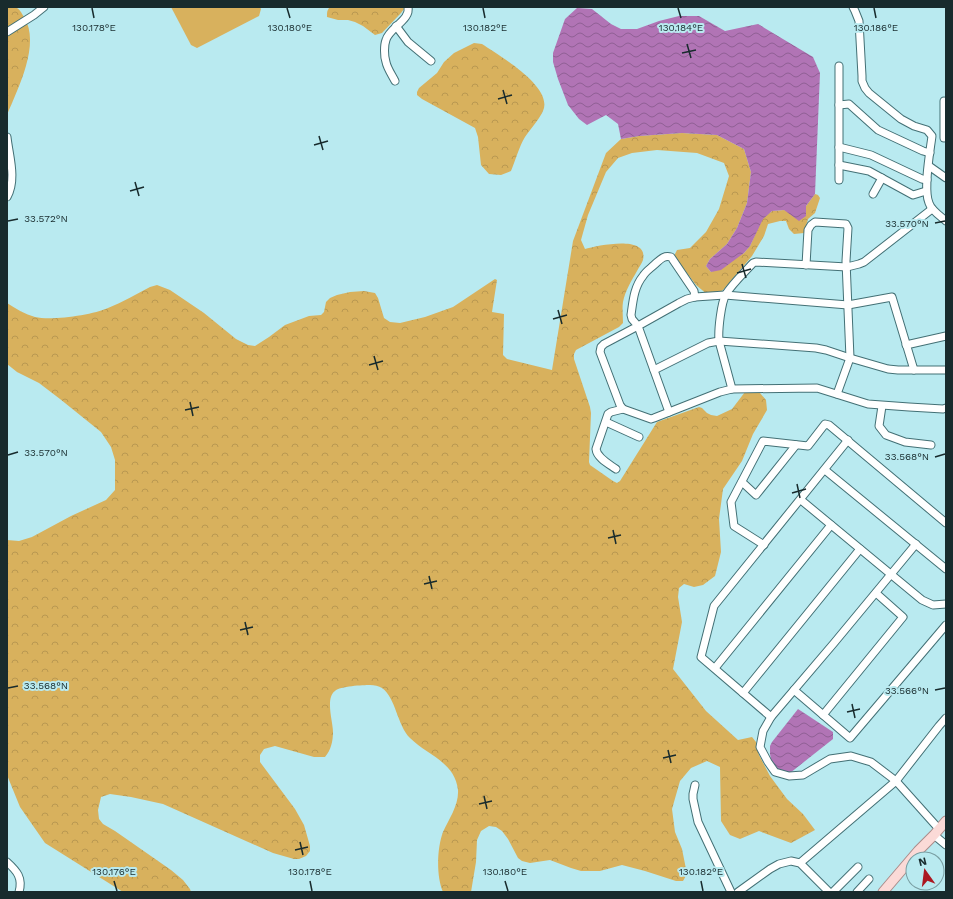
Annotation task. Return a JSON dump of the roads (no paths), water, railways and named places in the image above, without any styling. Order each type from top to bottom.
[{"type":"main road","points":[[883,892],[918,850],[946,821]]},
{"type":"street","points":[[7,32],[44,7]]},
{"type":"street","points":[[395,82],[386,63],[386,39],[396,26],[406,18],[409,10],[408,7]]},
{"type":"street","points":[[853,7],[859,21],[862,81],[869,93],[896,116],[914,126],[927,130],[932,136],[945,138],[944,101]]},
{"type":"street","points":[[396,26],[408,42],[431,60]]},
{"type":"street","points":[[839,66],[839,180]]},
{"type":"street","points":[[839,105],[849,104],[878,130],[930,153]]},
{"type":"street","points":[[932,136],[926,191],[929,204],[932,209],[946,221]]},
{"type":"street","points":[[7,137],[11,160],[12,181],[11,190],[7,197]]},
{"type":"street","points":[[839,147],[871,155],[927,180]]},
{"type":"street","points":[[839,165],[868,171],[913,195],[926,191]]},
{"type":"street","points":[[929,166],[946,178]]},
{"type":"street","points":[[873,194],[882,178]]},
{"type":"street","points":[[732,389],[719,341],[723,302],[725,295],[753,263],[847,267],[859,264],[864,262],[932,209]]},
{"type":"street","points":[[806,265],[808,230],[811,225],[815,222],[846,224],[848,228],[846,261],[850,358],[837,394]]},
{"type":"street","points":[[670,412],[638,326],[632,319],[631,315],[634,292],[644,274],[663,257],[667,256],[671,257],[694,291],[696,298]]},
{"type":"street","points":[[623,409],[620,405],[600,352],[601,347],[688,299],[725,295],[848,305],[892,297],[914,370]]},
{"type":"street","points":[[906,345],[946,336]]},
{"type":"street","points":[[654,370],[708,344],[719,341],[816,348],[888,369],[946,370]]},
{"type":"street","points":[[616,469],[596,452],[608,414],[623,409],[650,419],[720,392],[732,389],[817,388],[868,404],[882,406],[946,408]]},
{"type":"street","points":[[882,406],[879,426],[886,435],[905,442],[932,445]]},
{"type":"street","points":[[606,422],[639,437]]},
{"type":"street","points":[[764,545],[734,526],[731,502],[763,441],[808,446],[825,424],[829,425],[848,440],[946,522]]},
{"type":"street","points":[[771,717],[701,657],[714,606],[848,440]]},
{"type":"street","points":[[742,482],[756,495],[796,445]]},
{"type":"street","points":[[825,470],[946,569]]},
{"type":"street","points":[[801,500],[922,600],[933,605],[946,604]]},
{"type":"street","points":[[715,668],[831,525]]},
{"type":"street","points":[[916,544],[771,717],[763,731],[760,747],[775,772],[789,776],[803,775],[830,760],[851,756],[871,762],[896,781],[946,845]]},
{"type":"street","points":[[743,693],[860,549]]},
{"type":"street","points":[[823,714],[904,617],[876,593]]},
{"type":"street","points":[[794,690],[850,738],[946,626]]},
{"type":"street","points":[[800,863],[896,781],[946,718]]},
{"type":"street","points":[[695,785],[692,799],[698,822],[731,892]]},
{"type":"street","points":[[738,892],[770,869],[779,864],[791,861],[800,863],[831,892],[858,867]]},
{"type":"street","points":[[7,862],[16,870],[20,877],[20,892]]},
{"type":"street","points":[[857,892],[869,879]]},
{"type":"water","points":[[577,8],[592,9],[611,24],[621,29],[637,29],[679,16],[699,16],[725,31],[758,24],[813,57],[820,73],[815,194],[806,206],[806,216],[799,221],[784,210],[772,211],[763,219],[750,246],[744,253],[721,270],[711,272],[706,266],[710,259],[727,244],[737,228],[747,203],[751,172],[744,149],[717,135],[682,133],[639,136],[621,139],[618,124],[606,115],[587,125],[579,119],[568,105],[553,62],[553,53],[565,19]]},
{"type":"water","points":[[798,709],[833,732],[833,739],[790,773],[780,772],[772,765],[770,746]]}]
